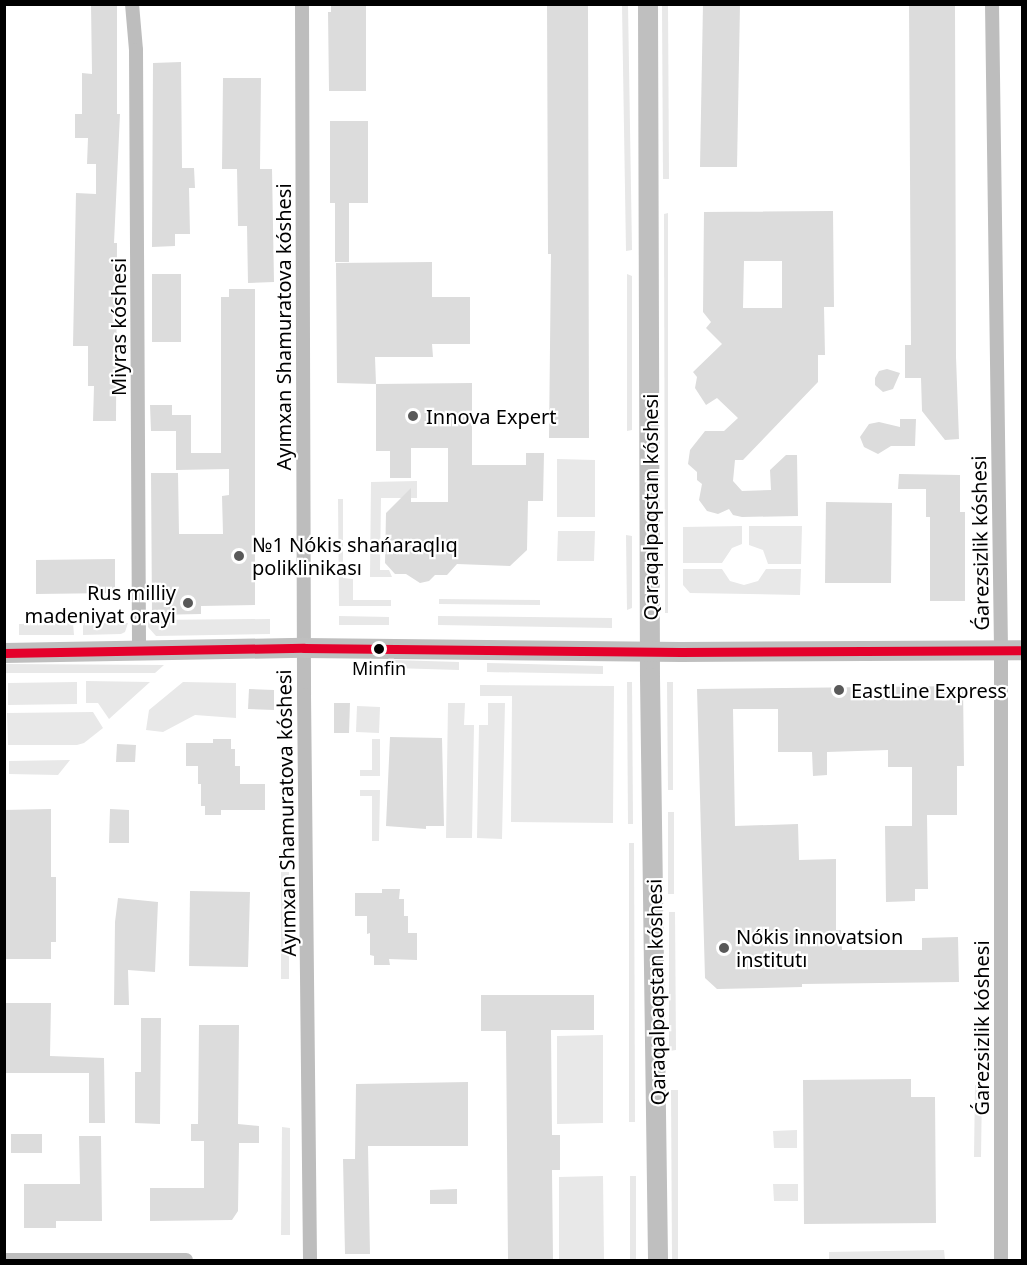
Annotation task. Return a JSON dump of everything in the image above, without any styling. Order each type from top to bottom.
[{"type":"street","name":"Miyras kóshesi","points":[[132,4],[136,50],[139,651]]},
{"type":"street","name":"Ayımxan Shamuratova kóshesi","points":[[302,4],[304,648],[310,1260]]},
{"type":"street","name":"Qaraqalpaqstan kóshesi","points":[[648,4],[650,652],[658,1260]]},
{"type":"street","name":"Ǵarezsizlik kóshesi","points":[[992,4],[1001,650],[1001,1260]]},
{"type":"street","points":[[4,653],[304,648],[650,652],[1023,650]]},
{"type":"street","points":[[4,1260],[186,1260]]},
{"type":"shaded area","points":[[622,5],[628,5],[632,250],[626,251]]},
{"type":"shaded area","points":[[662,5],[668,5],[669,179],[663,179]]},
{"type":"shaded area","points":[[668,213],[668,613],[665,613],[664,214]]},
{"type":"shaded area","points":[[627,274],[632,276],[632,430],[627,431]]},
{"type":"shaded area","points":[[557,459],[595,460],[595,517],[557,517]]},
{"type":"shaded area","points":[[417,481],[417,498],[381,498],[380,570],[389,570],[392,577],[370,577],[371,482]]},
{"type":"shaded area","points":[[338,499],[343,499],[343,578],[353,579],[353,600],[391,600],[391,606],[339,606]]},
{"type":"shaded area","points":[[742,526],[742,544],[732,548],[722,563],[683,563],[683,527]]},
{"type":"shaded area","points":[[749,526],[802,526],[801,564],[768,564],[763,550],[749,545]]},
{"type":"shaded area","points":[[558,531],[595,531],[594,561],[557,561]]},
{"type":"shaded area","points":[[626,535],[632,536],[632,608],[627,610]]},
{"type":"shaded area","points":[[683,569],[722,569],[730,581],[744,585],[758,581],[766,569],[801,569],[800,595],[690,593],[683,585]]},
{"type":"shaded area","points":[[439,599],[540,600],[540,605],[439,604]]},
{"type":"shaded area","points":[[339,616],[389,617],[389,625],[339,625]]},
{"type":"shaded area","points":[[438,616],[612,618],[612,628],[438,625]]},
{"type":"shaded area","points":[[270,619],[270,634],[156,636],[148,627],[148,620]]},
{"type":"shaded area","points":[[73,623],[74,635],[19,635],[19,624]]},
{"type":"shaded area","points":[[83,623],[128,623],[125,632],[121,634],[83,635]]},
{"type":"shaded area","points":[[393,660],[459,662],[459,670],[393,668]]},
{"type":"shaded area","points":[[487,663],[603,666],[603,674],[487,672]]},
{"type":"shaded area","points":[[6,664],[164,665],[155,673],[6,673]]},
{"type":"shaded area","points":[[86,681],[150,682],[109,719],[98,703],[86,703]]},
{"type":"shaded area","points":[[77,682],[77,704],[8,705],[8,683]]},
{"type":"shaded area","points":[[183,682],[236,683],[236,718],[195,715],[163,732],[146,730],[149,710]]},
{"type":"shaded area","points":[[627,682],[632,682],[633,824],[628,824]]},
{"type":"shaded area","points":[[667,682],[673,682],[673,790],[668,790]]},
{"type":"shaded area","points":[[480,685],[614,686],[613,823],[511,822],[512,696],[480,696]]},
{"type":"shaded area","points":[[448,703],[465,703],[464,725],[474,725],[472,838],[446,838]]},
{"type":"shaded area","points":[[488,703],[505,703],[502,839],[477,838],[479,725],[488,725]]},
{"type":"shaded area","points":[[357,706],[380,707],[379,733],[356,732]]},
{"type":"shaded area","points":[[93,712],[103,728],[84,743],[77,745],[8,745],[7,713]]},
{"type":"shaded area","points":[[372,739],[380,739],[380,776],[360,776],[360,770],[372,770]]},
{"type":"shaded area","points":[[70,760],[58,775],[9,774],[9,761]]},
{"type":"shaded area","points":[[360,790],[380,790],[379,841],[372,841],[372,796],[360,796]]},
{"type":"shaded area","points":[[668,812],[674,812],[674,894],[668,894]]},
{"type":"shaded area","points":[[629,843],[634,843],[635,1122],[629,1122]]},
{"type":"shaded area","points":[[281,872],[289,872],[289,979],[281,979]]},
{"type":"shaded area","points":[[669,912],[675,912],[676,1050],[669,1051]]},
{"type":"shaded area","points":[[603,1035],[603,1123],[557,1124],[557,1036]]},
{"type":"shaded area","points":[[975,1085],[982,1085],[981,1157],[974,1157]]},
{"type":"shaded area","points":[[671,1090],[678,1090],[678,1260],[672,1260]]},
{"type":"shaded area","points":[[282,1127],[290,1128],[290,1235],[281,1235]]},
{"type":"shaded area","points":[[797,1130],[797,1148],[774,1148],[773,1131]]},
{"type":"shaded area","points":[[603,1176],[604,1260],[559,1260],[559,1177]]},
{"type":"shaded area","points":[[630,1176],[636,1176],[636,1260],[630,1260]]},
{"type":"shaded area","points":[[773,1184],[798,1184],[798,1201],[774,1201]]},
{"type":"shaded area","points":[[944,1250],[945,1260],[829,1260],[829,1252]]},
{"type":"building","points":[[91,4],[117,4],[117,114],[120,114],[114,243],[117,243],[116,421],[93,421],[94,386],[88,386],[88,346],[73,346],[76,193],[96,194],[96,164],[87,164],[88,138],[75,138],[75,114],[82,114],[82,73],[92,74]]},
{"type":"building","points":[[331,4],[366,4],[366,91],[329,91],[328,12],[331,12]]},
{"type":"building","points":[[547,4],[588,4],[589,438],[549,438],[551,254],[548,254]]},
{"type":"building","points":[[703,4],[740,4],[737,167],[700,167]]},
{"type":"building","points":[[909,4],[955,4],[956,357],[959,439],[945,440],[922,411],[921,378],[905,378],[905,345],[911,345]]},
{"type":"building","points":[[181,62],[182,168],[194,168],[195,188],[189,188],[190,234],[175,234],[175,246],[152,247],[153,63]]},
{"type":"building","points":[[223,78],[261,78],[260,169],[272,169],[274,282],[248,283],[247,226],[238,226],[237,169],[222,169]]},
{"type":"building","points":[[330,121],[368,121],[368,203],[349,203],[349,262],[335,262],[335,203],[330,203]]},
{"type":"building","points":[[833,211],[834,307],[824,307],[825,355],[818,355],[818,382],[743,460],[735,460],[733,481],[742,491],[771,490],[770,470],[786,455],[797,455],[798,516],[742,517],[733,515],[729,509],[718,514],[707,511],[699,500],[702,484],[697,480],[697,472],[688,464],[690,450],[705,431],[724,431],[738,418],[717,398],[706,405],[695,388],[697,377],[693,372],[722,344],[706,328],[711,322],[703,312],[704,212]],"holes":[[[744,261],[782,261],[782,308],[743,308]]]},
{"type":"building","points":[[432,262],[432,297],[470,297],[470,344],[432,344],[433,357],[375,357],[376,384],[337,383],[336,263]]},
{"type":"building","points":[[152,274],[181,274],[181,342],[152,342]]},
{"type":"building","points":[[229,289],[255,289],[255,605],[201,606],[201,614],[152,615],[151,473],[178,473],[179,534],[223,534],[222,496],[229,495],[229,469],[176,470],[176,431],[151,431],[150,405],[172,405],[172,415],[191,415],[191,453],[221,453],[221,297],[229,297]]},
{"type":"building","points":[[887,369],[900,373],[893,389],[883,392],[875,385],[875,378],[879,371]]},
{"type":"building","points":[[472,383],[472,465],[526,465],[526,453],[544,453],[543,501],[528,501],[527,550],[510,566],[457,564],[447,575],[435,575],[429,581],[420,583],[406,574],[395,574],[385,563],[386,513],[411,488],[411,502],[448,502],[448,448],[411,448],[411,478],[390,478],[390,451],[376,451],[376,384]]},
{"type":"building","points":[[900,419],[916,419],[915,446],[891,446],[878,454],[864,447],[860,437],[869,424],[879,422],[900,427]]},
{"type":"building","points":[[899,474],[960,475],[960,512],[965,512],[965,601],[930,601],[930,517],[926,517],[926,489],[898,489]]},
{"type":"building","points":[[826,502],[892,503],[891,583],[825,583]]},
{"type":"building","points":[[115,559],[115,593],[36,594],[36,560]]},
{"type":"building","points":[[963,686],[964,766],[957,766],[957,815],[927,815],[928,889],[915,889],[915,901],[886,902],[885,826],[912,826],[912,767],[888,767],[888,750],[827,752],[827,775],[813,776],[812,752],[778,752],[778,709],[733,709],[735,826],[798,824],[799,860],[836,859],[836,930],[841,930],[842,950],[922,950],[922,938],[958,937],[959,982],[802,984],[802,987],[717,989],[705,978],[697,689]]},
{"type":"building","points":[[249,689],[274,690],[274,710],[248,709]]},
{"type":"building","points":[[334,703],[350,703],[349,733],[334,733]]},
{"type":"building","points":[[390,737],[442,738],[444,826],[426,826],[426,829],[386,826]]},
{"type":"building","points":[[213,739],[231,739],[231,749],[235,749],[235,766],[240,766],[240,784],[265,784],[265,810],[221,810],[221,815],[205,815],[205,806],[201,806],[198,766],[186,766],[186,743],[213,743]]},
{"type":"building","points":[[117,744],[136,745],[135,762],[116,762]]},
{"type":"building","points":[[51,809],[51,877],[56,877],[56,942],[51,942],[51,959],[4,959],[4,810]]},
{"type":"building","points":[[110,809],[129,810],[129,843],[109,843]]},
{"type":"building","points":[[382,889],[400,889],[399,899],[404,899],[404,916],[408,916],[408,933],[417,933],[417,960],[389,959],[390,965],[374,965],[374,956],[370,955],[370,933],[367,934],[367,916],[355,916],[355,893],[382,893]]},
{"type":"building","points":[[190,891],[250,892],[248,967],[189,966]]},
{"type":"building","points":[[118,898],[158,902],[155,972],[128,970],[129,1005],[114,1005],[115,922]]},
{"type":"building","points":[[481,995],[594,995],[594,1030],[551,1030],[552,1135],[560,1135],[560,1170],[552,1170],[553,1260],[508,1260],[506,1031],[481,1031]]},
{"type":"building","points":[[4,1003],[51,1003],[50,1056],[104,1058],[105,1123],[89,1123],[89,1073],[4,1073]]},
{"type":"building","points":[[141,1018],[161,1018],[160,1124],[135,1123],[135,1072],[141,1072]]},
{"type":"building","points":[[199,1025],[239,1025],[238,1124],[259,1126],[259,1143],[239,1143],[238,1211],[232,1220],[150,1221],[150,1188],[204,1188],[204,1141],[191,1141],[191,1124],[198,1124]]},
{"type":"building","points":[[911,1079],[911,1097],[935,1097],[936,1223],[804,1224],[803,1080]]},
{"type":"building","points":[[468,1082],[468,1146],[368,1146],[370,1254],[345,1254],[343,1159],[355,1159],[356,1084]]},
{"type":"building","points":[[11,1134],[42,1134],[42,1153],[11,1153]]},
{"type":"building","points":[[79,1136],[101,1136],[102,1221],[56,1221],[56,1228],[24,1228],[24,1184],[80,1184]]},
{"type":"building","points":[[457,1189],[457,1204],[430,1204],[430,1190]]},
{"type":"transit line","points":[[4,653],[304,648],[681,652],[1022,650]]},
{"type":"place","name":"Innova Expert","points":[[413,416]]},
{"type":"place","name":"№1 Nókis shańaraqlıq poliklinikası","points":[[239,556]]},
{"type":"place","name":"Rus milliy madeniyat orayi","points":[[188,603]]},
{"type":"place","name":"Minfin","points":[[379,649]]},
{"type":"place","name":"EastLine Express","points":[[839,690]]},
{"type":"place","name":"Nókis innovatsion institutı","points":[[724,948]]}]
